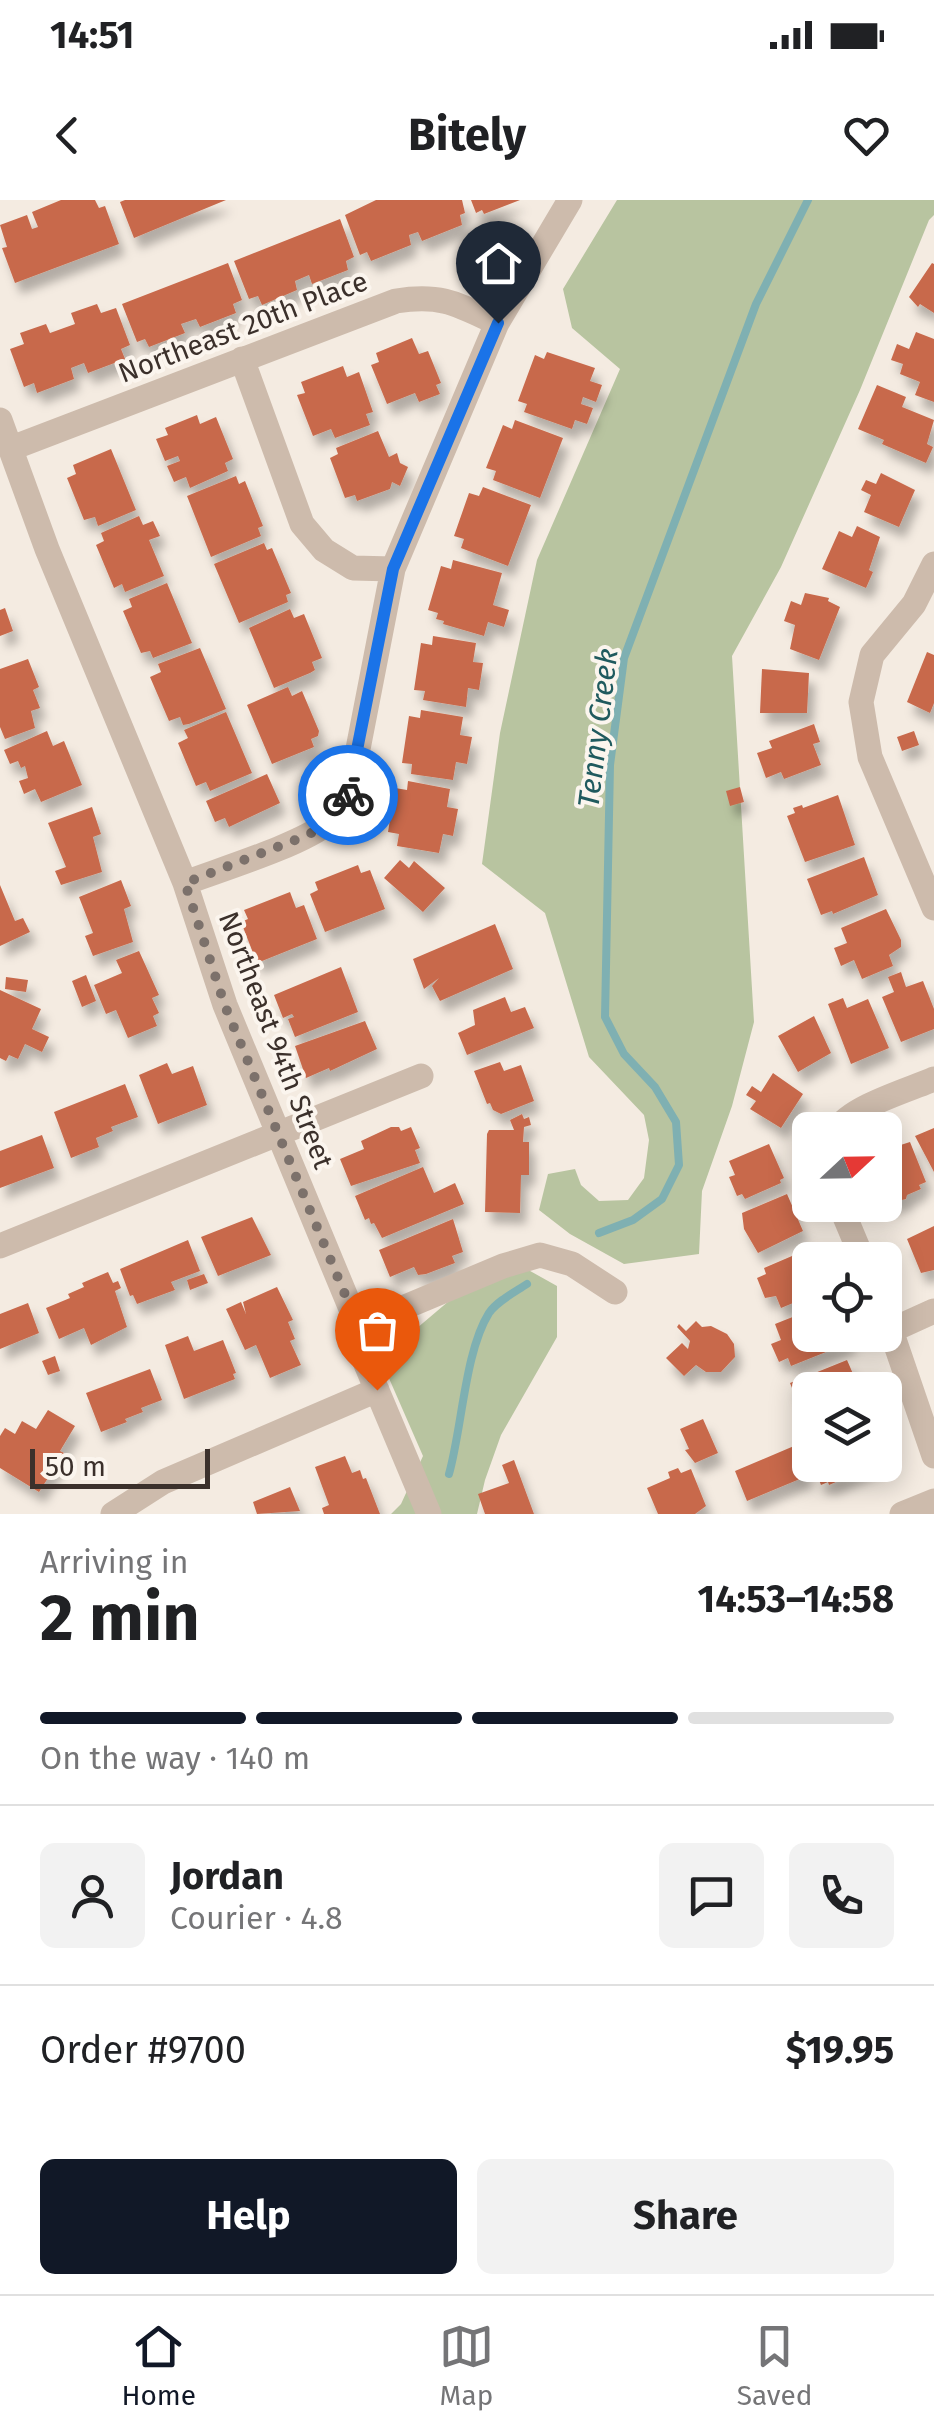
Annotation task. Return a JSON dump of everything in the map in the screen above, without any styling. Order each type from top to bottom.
[{"type":"street","points":[[185,883],[308,835],[329,822],[341,808],[350,790],[393,569],[498,323],[570,200]]},
{"type":"street","name":"Northeast 20th Place","points":[[12,448],[396,301],[427,297],[454,303],[498,323]]},
{"type":"street","points":[[242,359],[302,524],[324,550],[353,568],[393,569]]},
{"type":"street","name":"Northeast 94th Street","points":[[0,420],[53,563],[185,883],[225,1006],[356,1321],[360,1350],[429,1514]]},
{"type":"street","points":[[934,564],[914,604],[872,655],[861,702],[870,757],[934,908]]},
{"type":"street","points":[[0,1246],[421,1076]]},
{"type":"street","points":[[857,1112],[934,1079]]},
{"type":"street","points":[[356,1321],[386,1315],[540,1254],[572,1264],[615,1292]]},
{"type":"street","points":[[902,1318],[934,1311]]},
{"type":"street","points":[[899,1352],[934,1456]]},
{"type":"street","points":[[113,1514],[163,1482],[377,1390]]},
{"type":"street","points":[[902,1514],[934,1501]]},
{"type":"green space","points":[[617,200],[934,200],[934,215],[860,390],[781,567],[732,656],[754,1022],[732,1106],[702,1191],[699,1254],[624,1264],[570,1234],[539,1210],[548,1174],[575,1169],[581,1185],[599,1201],[628,1200],[644,1178],[649,1140],[644,1115],[589,1057],[545,913],[482,864],[500,733],[537,560],[620,369],[572,328],[563,289]]},
{"type":"green space","points":[[523,1267],[557,1286],[557,1337],[501,1435],[477,1514],[391,1514],[401,1504],[423,1456],[388,1376],[397,1345],[456,1295]]},
{"type":"building","points":[[61,200],[95,200],[99,208],[105,206],[119,244],[15,283],[2,248],[7,247],[0,225],[27,215],[32,229],[38,227],[32,212]]},
{"type":"building","points":[[226,200],[134,238],[120,202]]},
{"type":"building","points":[[376,200],[462,200],[465,213],[460,215],[462,225],[422,241],[418,232],[409,235],[411,245],[371,261],[367,252],[360,255],[345,215]]},
{"type":"building","points":[[471,200],[520,200],[484,214],[482,210],[476,213]]},
{"type":"building","points":[[340,219],[354,257],[346,261],[348,270],[312,284],[309,275],[295,281],[297,290],[262,305],[258,296],[249,299],[234,261]]},
{"type":"building","points":[[228,263],[242,300],[233,304],[236,313],[200,327],[196,319],[181,324],[185,333],[149,347],[145,339],[137,342],[122,304]]},
{"type":"building","points":[[932,263],[934,313],[920,304],[918,307],[909,297]]},
{"type":"building","points":[[97,304],[101,313],[116,308],[130,345],[121,349],[125,359],[88,373],[84,363],[71,368],[74,379],[37,393],[34,383],[24,387],[10,349],[24,344],[20,333],[46,324],[50,333],[75,324],[71,313]]},
{"type":"building","points":[[916,332],[934,339],[934,402],[915,395],[920,382],[900,374],[903,364],[891,360],[897,344],[909,349]]},
{"type":"building","points":[[412,338],[419,354],[428,351],[441,383],[436,385],[440,394],[419,402],[415,393],[387,404],[371,365],[379,362],[376,353]]},
{"type":"building","points":[[547,352],[595,368],[590,381],[602,385],[596,402],[583,397],[581,404],[593,408],[587,424],[575,420],[572,429],[524,412],[527,404],[518,401],[535,355],[544,359]]},
{"type":"building","points":[[343,366],[347,377],[359,372],[373,412],[366,414],[370,425],[335,438],[331,429],[313,436],[297,395],[305,393],[301,382]]},
{"type":"building","points":[[877,385],[906,397],[902,407],[934,420],[927,444],[933,447],[926,463],[858,429]]},
{"type":"building","points":[[197,415],[200,424],[216,417],[233,459],[225,463],[228,471],[190,488],[186,477],[174,482],[167,466],[180,461],[178,456],[165,461],[156,439],[168,435],[165,428]]},
{"type":"building","points":[[515,420],[563,438],[540,498],[493,480],[496,471],[486,468],[503,425],[512,429]]},
{"type":"building","points":[[378,431],[389,457],[397,453],[400,463],[408,467],[400,486],[392,482],[390,489],[357,501],[355,495],[345,498],[330,458],[338,454],[336,448]]},
{"type":"building","points":[[111,449],[136,510],[98,526],[95,517],[84,520],[67,478],[76,474],[73,465]]},
{"type":"building","points":[[881,473],[915,490],[899,527],[864,512],[871,495],[861,490],[866,480],[876,484]]},
{"type":"building","points":[[236,476],[239,484],[245,481],[263,526],[258,528],[261,536],[211,557],[187,496]]},
{"type":"building","points":[[483,487],[531,505],[508,566],[461,548],[464,539],[454,536],[469,493],[479,496]]},
{"type":"building","points":[[139,516],[143,525],[153,521],[160,536],[149,540],[164,576],[125,592],[122,584],[114,588],[96,545],[104,541],[101,533]]},
{"type":"building","points":[[857,526],[880,537],[866,588],[822,569],[839,531],[852,537]]},
{"type":"building","points":[[264,543],[267,550],[272,548],[291,593],[286,595],[288,602],[239,623],[214,564]]},
{"type":"building","points":[[453,560],[502,573],[493,605],[509,610],[504,627],[488,622],[484,636],[443,624],[444,621],[436,619],[438,613],[428,610],[441,566],[451,569]]},
{"type":"building","points":[[167,583],[192,643],[153,658],[150,651],[141,653],[123,611],[132,607],[129,599]]},
{"type":"building","points":[[805,593],[829,598],[840,607],[819,660],[790,649],[795,625],[784,621],[791,601],[801,605]]},
{"type":"building","points":[[5,608],[13,631],[0,636],[0,610]]},
{"type":"building","points":[[290,609],[294,618],[304,614],[322,658],[312,662],[315,670],[274,688],[249,628]]},
{"type":"building","points":[[433,636],[476,643],[473,662],[483,663],[479,690],[468,688],[466,707],[423,700],[425,691],[414,690],[421,643],[432,645]]},
{"type":"building","points":[[200,648],[226,709],[189,724],[183,725],[180,717],[169,721],[150,677],[161,672],[158,664]]},
{"type":"building","points":[[927,652],[934,655],[934,703],[930,713],[907,702]]},
{"type":"building","points":[[28,659],[39,687],[33,690],[40,708],[31,711],[35,728],[5,739],[0,727],[0,669]]},
{"type":"building","points":[[762,669],[809,673],[807,713],[760,713]]},
{"type":"building","points":[[288,687],[292,696],[302,691],[318,736],[311,739],[314,747],[272,764],[247,705]]},
{"type":"building","points":[[421,710],[463,717],[460,735],[472,737],[467,764],[456,762],[453,780],[411,774],[412,764],[402,763],[409,716],[420,718]]},
{"type":"building","points":[[226,712],[252,773],[210,791],[206,782],[196,786],[178,743],[188,738],[184,730]]},
{"type":"building","points":[[814,724],[820,742],[813,744],[821,765],[784,779],[781,772],[766,778],[757,753],[772,748],[769,741]]},
{"type":"building","points":[[47,731],[53,746],[64,741],[82,785],[41,802],[35,789],[24,794],[19,781],[28,778],[25,766],[21,768],[18,761],[10,764],[4,750]]},
{"type":"building","points":[[914,731],[919,745],[902,751],[897,737]]},
{"type":"building","points":[[267,774],[280,803],[229,827],[225,818],[215,822],[206,801]]},
{"type":"building","points":[[408,781],[450,789],[447,807],[458,809],[453,836],[443,834],[439,853],[397,846],[399,834],[388,832],[395,788],[407,790]]},
{"type":"building","points":[[740,787],[744,802],[730,806],[726,791]]},
{"type":"building","points":[[838,795],[855,845],[805,862],[787,816],[795,813],[793,808]]},
{"type":"building","points":[[92,807],[101,834],[93,837],[102,872],[61,885],[55,871],[66,867],[48,823]]},
{"type":"building","points":[[864,857],[878,895],[833,914],[832,911],[821,915],[807,879]]},
{"type":"building","points":[[400,860],[409,868],[414,861],[445,888],[423,912],[384,878]]},
{"type":"building","points":[[358,865],[361,873],[370,870],[385,909],[325,932],[310,894],[318,890],[315,882]]},
{"type":"building","points":[[121,880],[131,906],[124,909],[133,942],[93,956],[85,936],[93,933],[79,897]]},
{"type":"building","points":[[0,885],[15,921],[23,918],[30,932],[0,946]]},
{"type":"building","points":[[290,892],[296,908],[304,905],[317,939],[257,963],[241,922],[248,919],[244,910]]},
{"type":"building","points":[[886,909],[901,947],[889,955],[893,966],[862,979],[854,960],[841,966],[834,948],[847,943],[841,928]]},
{"type":"building","points":[[495,924],[513,969],[440,1001],[432,986],[439,978],[424,989],[413,959]]},
{"type":"building","points":[[139,951],[159,995],[152,998],[159,1013],[153,1016],[157,1026],[128,1038],[116,1010],[106,1014],[94,985],[122,973],[116,960]]},
{"type":"building","points":[[341,967],[358,1012],[295,1037],[288,1019],[294,1017],[292,1014],[283,1018],[274,995]]},
{"type":"building","points":[[901,972],[906,987],[923,981],[934,1009],[934,1029],[901,1042],[882,997],[894,992],[888,977]]},
{"type":"building","points":[[86,975],[96,1001],[82,1007],[72,981]]},
{"type":"building","points":[[6,977],[28,980],[26,992],[5,989]]},
{"type":"building","points":[[0,990],[41,1009],[32,1029],[49,1037],[42,1052],[25,1044],[18,1059],[9,1055],[6,1061],[0,1058]]},
{"type":"building","points":[[505,997],[511,1012],[525,1007],[534,1028],[467,1055],[458,1033],[475,1025],[473,1010]]},
{"type":"building","points":[[843,998],[847,1008],[868,999],[889,1048],[851,1064],[828,1004]]},
{"type":"building","points":[[814,1016],[831,1053],[798,1072],[778,1036]]},
{"type":"building","points":[[365,1021],[377,1049],[306,1078],[295,1046]]},
{"type":"building","points":[[500,1062],[504,1071],[521,1065],[534,1101],[501,1114],[487,1104],[474,1071]]},
{"type":"building","points":[[167,1063],[172,1074],[193,1066],[207,1105],[158,1124],[139,1075]]},
{"type":"building","points":[[773,1073],[803,1094],[781,1128],[750,1109],[756,1101],[746,1095],[752,1086],[761,1092]]},
{"type":"building","points":[[125,1084],[138,1117],[111,1127],[113,1131],[96,1138],[99,1147],[71,1158],[54,1112]]},
{"type":"building","points":[[522,1114],[524,1119],[529,1117],[531,1125],[524,1127],[523,1142],[529,1142],[529,1175],[521,1175],[520,1213],[485,1212],[487,1134],[489,1130],[514,1130],[510,1120]]},
{"type":"building","points":[[391,1127],[401,1131],[411,1127],[420,1148],[415,1150],[420,1163],[351,1186],[340,1159],[364,1149],[361,1141]]},
{"type":"building","points":[[934,1128],[934,1172],[915,1136]]},
{"type":"building","points":[[42,1135],[54,1168],[0,1188],[0,1151]]},
{"type":"building","points":[[910,1142],[926,1182],[902,1200],[902,1145]]},
{"type":"building","points":[[769,1144],[784,1178],[781,1183],[745,1199],[742,1194],[737,1196],[729,1177],[735,1175],[729,1161]]},
{"type":"building","points":[[423,1167],[434,1193],[455,1183],[464,1204],[382,1238],[374,1223],[369,1218],[365,1220],[355,1196]]},
{"type":"building","points":[[787,1194],[792,1222],[799,1222],[803,1231],[758,1253],[744,1229],[742,1213]]},
{"type":"building","points":[[252,1217],[271,1255],[218,1276],[201,1237]]},
{"type":"building","points":[[453,1219],[463,1252],[452,1256],[455,1263],[418,1275],[414,1267],[390,1277],[379,1250]]},
{"type":"building","points":[[934,1226],[934,1270],[921,1273],[907,1239]]},
{"type":"building","points":[[188,1240],[200,1271],[171,1282],[175,1290],[137,1304],[120,1269]]},
{"type":"building","points":[[792,1256],[792,1303],[781,1308],[776,1296],[765,1298],[757,1278],[766,1274],[764,1268]]},
{"type":"building","points":[[108,1272],[113,1283],[118,1281],[121,1288],[115,1291],[127,1327],[91,1345],[84,1328],[59,1339],[46,1308],[70,1298],[68,1294],[84,1287],[82,1283]]},
{"type":"building","points":[[204,1274],[208,1283],[190,1290],[187,1280]]},
{"type":"building","points":[[277,1287],[293,1320],[288,1322],[295,1339],[290,1341],[301,1365],[270,1378],[256,1345],[245,1350],[226,1309],[241,1302],[246,1314],[243,1302]]},
{"type":"building","points":[[28,1303],[39,1333],[0,1349],[0,1314]]},
{"type":"building","points":[[792,1317],[792,1352],[826,1352],[791,1366],[788,1358],[779,1362],[771,1344],[781,1340],[775,1324]]},
{"type":"building","points":[[696,1321],[702,1327],[711,1326],[727,1334],[734,1344],[735,1357],[721,1372],[706,1372],[696,1365],[684,1376],[666,1358],[682,1343],[688,1349],[690,1341],[677,1327],[679,1324],[686,1331]]},
{"type":"building","points":[[188,1336],[194,1351],[223,1340],[235,1379],[184,1399],[165,1345]]},
{"type":"building","points":[[55,1356],[60,1371],[48,1375],[42,1361]]},
{"type":"building","points":[[847,1360],[852,1372],[817,1372]]},
{"type":"building","points":[[150,1369],[162,1400],[141,1408],[143,1412],[125,1419],[127,1422],[101,1432],[86,1393]]},
{"type":"building","points":[[48,1410],[75,1426],[60,1451],[64,1453],[39,1492],[0,1468],[0,1436],[5,1428],[15,1434],[22,1421],[36,1429]]},
{"type":"building","points":[[703,1419],[718,1453],[695,1463],[685,1450],[689,1449],[680,1429]]},
{"type":"building","points":[[792,1447],[793,1482],[747,1501],[735,1471]]},
{"type":"building","points":[[345,1456],[352,1473],[360,1470],[366,1478],[380,1514],[324,1514],[322,1508],[329,1505],[315,1467]]},
{"type":"building","points":[[514,1460],[534,1514],[485,1514],[478,1494],[509,1483],[502,1465]]},
{"type":"building","points":[[678,1468],[681,1473],[691,1469],[706,1506],[695,1514],[658,1514],[647,1488],[670,1478],[668,1472]]},
{"type":"building","points":[[290,1487],[300,1511],[257,1514],[253,1502]]},
{"type":"waterway","name":"Tenny Creek","points":[[599,1233],[633,1220],[662,1199],[679,1165],[676,1122],[655,1087],[624,1054],[605,1017],[610,765],[624,658],[756,304],[808,200]]},
{"type":"waterway","name":"Tenny Creek","points":[[449,1474],[469,1369],[481,1329],[497,1305],[527,1284]]},
{"type":"way so far","points":[[348,795],[329,822],[308,835],[185,883],[225,1006],[356,1321],[360,1350],[377,1390]]},
{"type":"route","points":[[348,795],[393,569],[498,323]]}]
